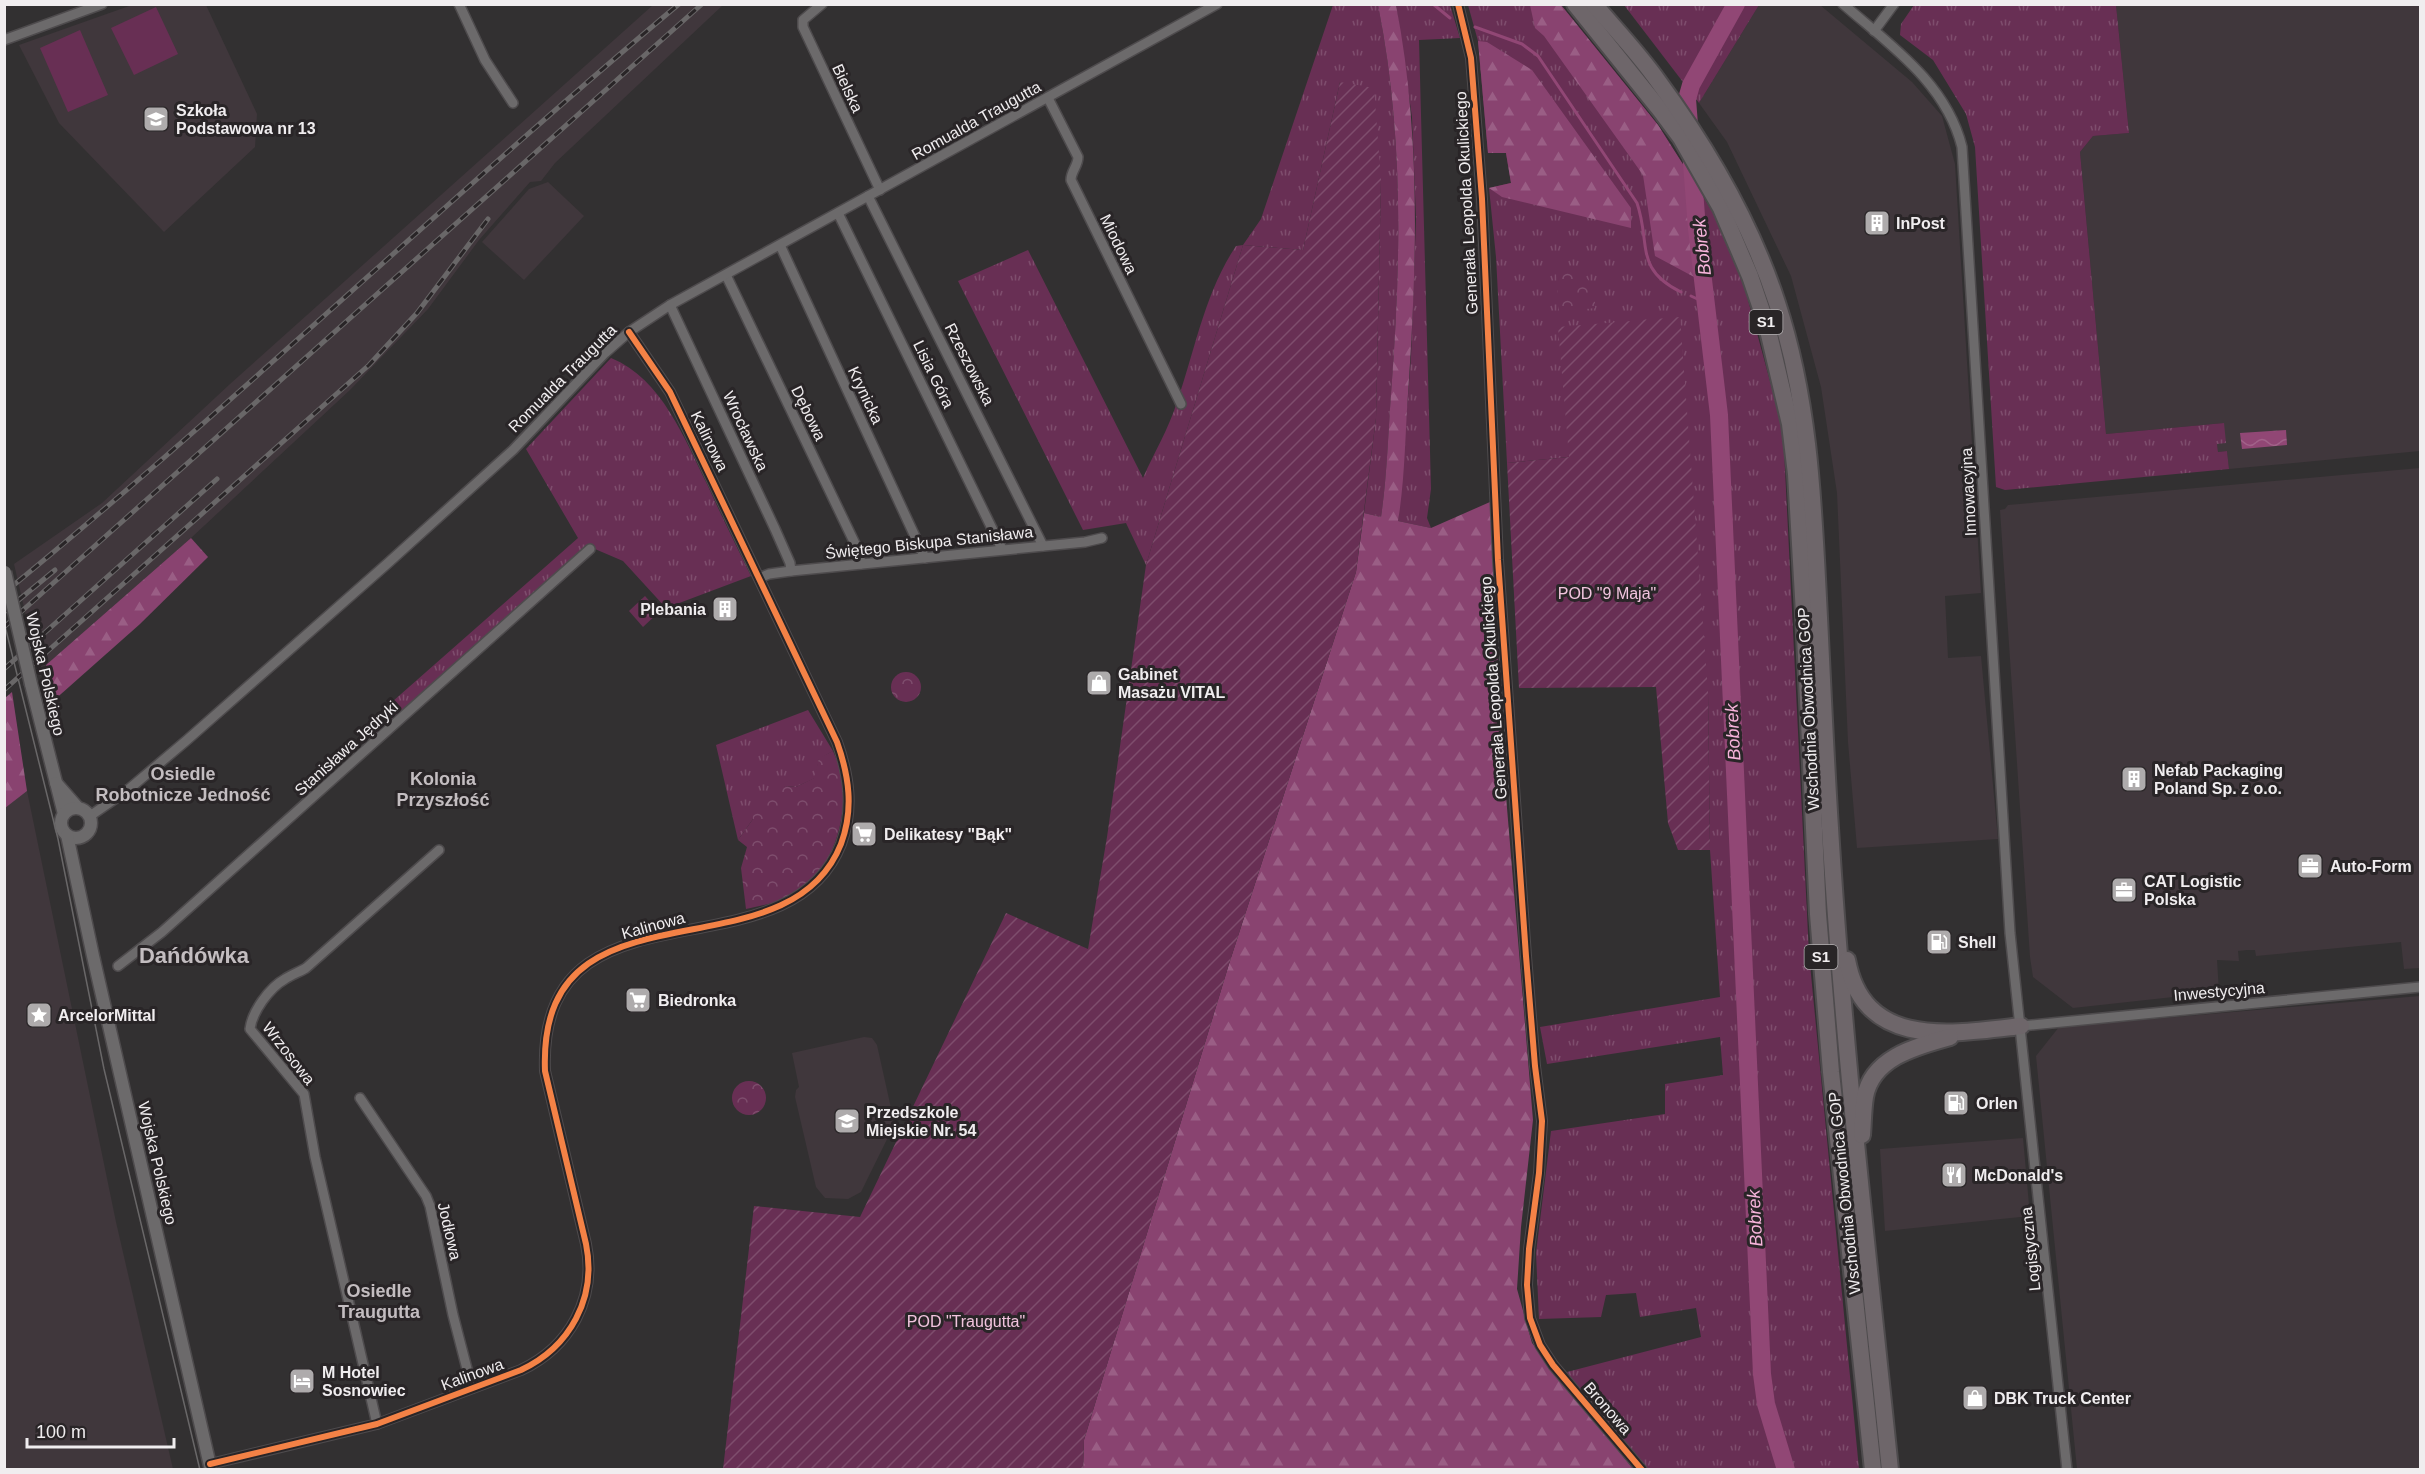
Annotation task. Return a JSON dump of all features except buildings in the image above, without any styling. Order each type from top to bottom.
[{"type":"highway","name":"Wschodnia Obwodnica GOP","points":[[1575,4],[1681,138],[1721,208],[1750,276],[1767,326],[1779,372],[1792,442],[1804,615],[1818,914],[1831,1072],[1873,1470]]},
{"type":"highway","name":"Wschodnia Obwodnica GOP","points":[[1594,4],[1657,78],[1727,187],[1751,237],[1776,300],[1800,390],[1808,438],[1833,888],[1859,1186],[1890,1470]]},
{"type":"highway","points":[[1833,888],[1850,977],[1866,1005],[1890,1024],[1920,1031],[1968,1032],[2021,1026]]},
{"type":"highway","points":[[1859,1186],[1866,1094],[1879,1071],[1890,1060],[1915,1047],[1968,1032]]},
{"type":"main road","name":"Wojska Polskiego","points":[[5,571],[64,814]]},
{"type":"main road","name":"Wojska Polskiego","points":[[56,783],[77,807]]},
{"type":"main road","points":[[82,808],[90,816],[91,828],[81,837],[67,835],[61,826],[64,814],[69,809],[82,808]]},
{"type":"main road","name":"Wojska Polskiego","points":[[67,835],[211,1467]]},
{"type":"main road","name":"Wojska Polskiego","points":[[74,863],[81,837]]},
{"type":"street","points":[[4,40],[102,4]]},
{"type":"street","points":[[459,4],[485,60],[513,103]]},
{"type":"street","name":"Bielska","points":[[822,4],[803,20],[803,27],[880,190]]},
{"type":"street","name":"Romualda Traugutta","points":[[90,816],[129,789],[187,740],[388,563],[513,450],[605,352],[629,332],[670,305],[1217,4]]},
{"type":"street","name":"Generała Leopolda Okulickiego","points":[[1458,4],[1472,70],[1482,199],[1498,560],[1526,956],[1542,1121],[1539,1173],[1528,1249],[1527,1285],[1530,1318],[1540,1345],[1553,1365]]},
{"type":"street","name":"Innowacyjna","points":[[1843,4],[1924,76],[1937,91],[1954,121],[1962,147],[2008,895],[2021,1026]]},
{"type":"street","points":[[1874,31],[1894,4]]},
{"type":"street","name":"Miodowa","points":[[1048,98],[1078,157],[1078,164],[1071,174],[1071,180],[1181,404]]},
{"type":"street","name":"Rzeszowska","points":[[868,196],[1043,546]]},
{"type":"street","name":"Lisia Góra","points":[[838,213],[1002,549]]},
{"type":"street","name":"Krynicka","points":[[780,245],[925,558]]},
{"type":"street","name":"Dębowa","points":[[726,275],[859,552],[861,564]]},
{"type":"street","name":"Wrocławska","points":[[670,305],[775,529],[790,563],[791,571]]},
{"type":"street","name":"Kalinowa","points":[[211,1467],[377,1424],[533,1364],[555,1348],[570,1331],[581,1311],[588,1289],[586,1244],[545,1071],[544,1047],[548,1022],[561,991],[585,964],[607,953],[642,941],[777,908],[799,896],[818,880],[834,860],[843,838],[850,792],[846,768],[837,742],[670,392],[629,332]]},
{"type":"street","name":"Świętego Biskupa Stanisława","points":[[759,578],[791,571],[1085,542],[1102,538]]},
{"type":"street","name":"Stanisława Jędryki","points":[[118,966],[162,932],[590,549]]},
{"type":"street","name":"Wrzosowa","points":[[377,1424],[315,1157],[304,1094],[250,1029],[250,1021],[260,1005],[283,980],[306,968],[439,850]]},
{"type":"street","name":"Inwestycyjna","points":[[2021,1026],[2421,987]]},
{"type":"street","name":"Logistyczna","points":[[2021,1026],[2067,1470]]},
{"type":"street","name":"Jodłowa","points":[[360,1098],[426,1196],[430,1206],[453,1315],[472,1388]]},
{"type":"street","name":"Bronowa","points":[[1553,1365],[1642,1470]]},
{"type":"shaded area","name":"Szkoła Podstawowa nr 13","points":[[132,5],[206,5],[257,114],[255,147],[164,232],[59,123],[19,45]]},
{"type":"shaded area","points":[[653,5],[723,5],[555,163],[541,181],[530,182],[479,240],[428,309],[350,390],[191,538],[46,665],[40,677],[14,564],[102,503],[230,384]]},
{"type":"shaded area","points":[[1759,5],[1820,5],[1912,82],[1942,116],[1955,164],[1981,593],[1945,596],[1948,658],[1981,656],[1998,839],[1857,848],[1848,742],[1837,493],[1821,387],[1791,276],[1727,142],[1699,103]]},
{"type":"shaded area","points":[[2116,5],[2420,5],[2420,451],[2229,469],[2227,451],[2218,452],[2217,444],[2224,423],[2106,434],[2080,152],[2093,136],[2129,133]]},
{"type":"shaded area","points":[[548,182],[584,216],[524,280],[482,242],[529,189]]},
{"type":"shaded area","points":[[2420,468],[2420,968],[2404,969],[2401,942],[2256,956],[2255,950],[2238,951],[2239,961],[2217,960],[2219,992],[2073,1008],[2033,977],[2030,957],[2000,510],[2005,509],[2008,505]]},
{"type":"shaded area","name":"ArcelorMittal","points":[[27,791],[116,1222],[173,1469],[5,1469],[4,808]]},
{"type":"shaded area","points":[[2420,996],[2420,1469],[2077,1469],[2036,1056],[2059,1027]]},
{"type":"shaded area","name":"Przedszkole Miejskie Nr. 54","points":[[864,1037],[872,1038],[877,1045],[893,1117],[892,1129],[861,1192],[848,1199],[825,1198],[816,1187],[795,1097],[799,1087],[792,1053]]},
{"type":"shaded area","points":[[2023,1138],[2030,1216],[1885,1231],[1880,1149]]},
{"type":"green space","points":[[1333,5],[1378,5],[1392,102],[1398,199],[1397,297],[1381,517],[1364,513],[1376,418],[1381,180],[1340,82],[1303,250],[1243,245],[1261,219]]},
{"type":"green space","points":[[1378,5],[1396,5],[1410,102],[1415,199],[1413,296],[1398,521],[1431,528],[1490,502],[1502,748],[1533,1120],[1521,1227],[1517,1289],[1532,1343],[1633,1469],[1083,1470],[1084,1440],[1229,964],[1356,572],[1364,513],[1381,517],[1397,296],[1398,199],[1392,102]]},
{"type":"green space","points":[[1396,5],[1450,5],[1460,38],[1419,40],[1431,489],[1427,518],[1431,528],[1398,521],[1411,357],[1416,219],[1412,117]]},
{"type":"green space","points":[[1468,5],[1561,5],[1658,125],[1712,211],[1742,278],[1783,429],[1809,954],[1859,1469],[1633,1469],[1587,1409],[1567,1372],[1701,1337],[1696,1308],[1640,1317],[1636,1293],[1606,1295],[1601,1317],[1539,1319],[1536,1253],[1551,1131],[1665,1114],[1665,1084],[1723,1075],[1720,1037],[1547,1064],[1540,1027],[1720,997],[1710,850],[1708,691],[1569,457],[1507,463],[1496,257],[1489,188],[1511,183],[1506,153],[1488,153],[1478,41]]},
{"type":"green space","points":[[1530,5],[1561,5],[1658,125],[1686,169],[1696,278],[1655,256],[1643,175],[1544,36],[1535,28]]},
{"type":"green space","points":[[1624,5],[1759,5],[1699,103]]},
{"type":"green space","points":[[1914,5],[2116,5],[2129,133],[2093,136],[2080,152],[2106,434],[2224,423],[2226,443],[2217,444],[2218,452],[2227,451],[2229,469],[2005,490],[1996,487],[1975,147],[1966,114],[1933,60],[1900,35],[1901,24]]},
{"type":"green space","points":[[156,7],[178,54],[134,75],[111,28]]},
{"type":"green space","points":[[80,30],[108,95],[68,112],[40,48]]},
{"type":"green space","points":[[1478,41],[1487,42],[1532,70],[1631,208],[1631,228],[1502,197],[1489,188],[1511,183],[1506,153],[1488,153]]},
{"type":"green space","name":"POD \"Traugutta\"","points":[[1340,82],[1374,88],[1381,180],[1376,418],[1356,572],[1229,964],[1084,1440],[1083,1469],[723,1469],[754,1206],[860,1217],[1006,913],[1088,949],[1107,837],[1146,565],[1243,245],[1303,250]]},
{"type":"green space","points":[[1243,245],[1146,565],[1126,523],[1083,530],[958,281],[1028,250],[1143,478],[1174,412],[1216,282],[1236,246]]},
{"type":"green space","points":[[1556,271],[1582,272],[1595,289],[1595,308],[1559,312]]},
{"type":"green space","name":"POD \"9 Maja\"","points":[[1680,317],[1708,691],[1710,850],[1678,850],[1668,823],[1656,687],[1519,688],[1507,463],[1569,457],[1558,327]]},
{"type":"green space","points":[[611,358],[644,380],[670,412],[751,576],[666,608],[623,561],[588,546],[378,734],[367,724],[578,538],[526,449]]},
{"type":"green space","points":[[191,538],[208,557],[140,624],[52,702],[46,665]]},
{"type":"green space","points":[[645,596],[659,612],[643,627],[629,611]]},
{"type":"green space","points":[[906,672],[917,676],[921,687],[917,698],[906,702],[895,698],[891,687],[895,676]]},
{"type":"green space","points":[[12,692],[27,791],[5,808],[5,698]]},
{"type":"green space","points":[[808,710],[833,751],[819,759],[815,778],[796,787],[785,786],[753,819],[738,840],[716,745]]},
{"type":"green space","points":[[833,751],[842,777],[842,813],[832,849],[823,866],[798,892],[782,900],[746,909],[741,868],[747,847],[738,840],[753,819],[752,811],[768,792],[785,786],[796,787],[814,778],[819,758]]},
{"type":"green space","points":[[749,1081],[761,1086],[766,1098],[761,1110],[749,1115],[737,1110],[732,1098],[737,1086]]},
{"type":"water","points":[[2286,430],[2287,445],[2242,449],[2240,433]]},
{"type":"waterway","points":[[1433,4],[1450,18]]},
{"type":"waterway","name":"Bobrek","points":[[1736,4],[1691,85],[1687,99],[1697,229],[1719,415],[1762,1374],[1766,1404],[1786,1470]]},
{"type":"waterway","points":[[1475,27],[1522,44],[1538,56],[1637,203],[1650,265],[1666,283],[1681,292]]},
{"type":"waterway","points":[[1691,296],[1706,303]]},
{"type":"tram line","points":[[4,622],[58,839],[104,1069],[200,1470]]},
{"type":"railway","points":[[4,593],[175,448],[509,150],[679,4]]},
{"type":"railway","points":[[4,627],[702,4]]},
{"type":"railway","points":[[4,690],[369,365],[417,313],[488,219]]},
{"type":"railway","points":[[4,669],[217,479]]},
{"type":"railway","points":[[4,612],[55,570]]},
{"type":"cycle path","points":[[1458,4],[1471,58],[1482,199],[1498,560],[1526,956],[1542,1121],[1539,1173],[1529,1249],[1527,1285],[1530,1318],[1540,1345],[1553,1365],[1642,1470]]},
{"type":"cycle path","points":[[210,1464],[377,1424],[521,1370],[553,1348],[576,1319],[583,1302],[588,1264],[586,1244],[545,1071],[553,1009],[580,970],[621,947],[770,910],[812,885],[841,844],[849,805],[845,767],[837,742],[670,392],[629,332]]},
{"type":"place","name":"Szkoła Podstawowa nr 13","points":[[156,119]]},
{"type":"place","name":"InPost","points":[[1877,223]]},
{"type":"place","name":"Plebania","points":[[725,609]]},
{"type":"place","name":"Gabinet Masażu VITAL","points":[[1099,683]]},
{"type":"place","name":"Nefab Packaging Poland Sp. z o.o.","points":[[2134,779]]},
{"type":"place","name":"Delikatesy \"Bąk\"","points":[[864,834]]},
{"type":"place","name":"Auto-Form","points":[[2310,866]]},
{"type":"place","name":"CAT Logistic Polska","points":[[2124,890]]},
{"type":"place","name":"Shell","points":[[1939,942]]},
{"type":"place","name":"Biedronka","points":[[638,1000]]},
{"type":"place","name":"ArcelorMittal","points":[[39,1015]]},
{"type":"place","name":"Orlen","points":[[1956,1103]]},
{"type":"place","name":"Przedszkole Miejskie Nr. 54","points":[[847,1121]]},
{"type":"place","name":"McDonald's","points":[[1954,1175]]},
{"type":"place","name":"M Hotel Sosnowiec","points":[[302,1381]]},
{"type":"place","name":"DBK Truck Center","points":[[1975,1398]]},
{"type":"district","name":"Osiedle Robotnicze Jedność","points":[[183,784]]},
{"type":"district","name":"Kolonia Przyszłość","points":[[443,789]]},
{"type":"district","name":"Dańdówka","points":[[194,955]]},
{"type":"district","name":"Osiedle Traugutta","points":[[379,1301]]}]
